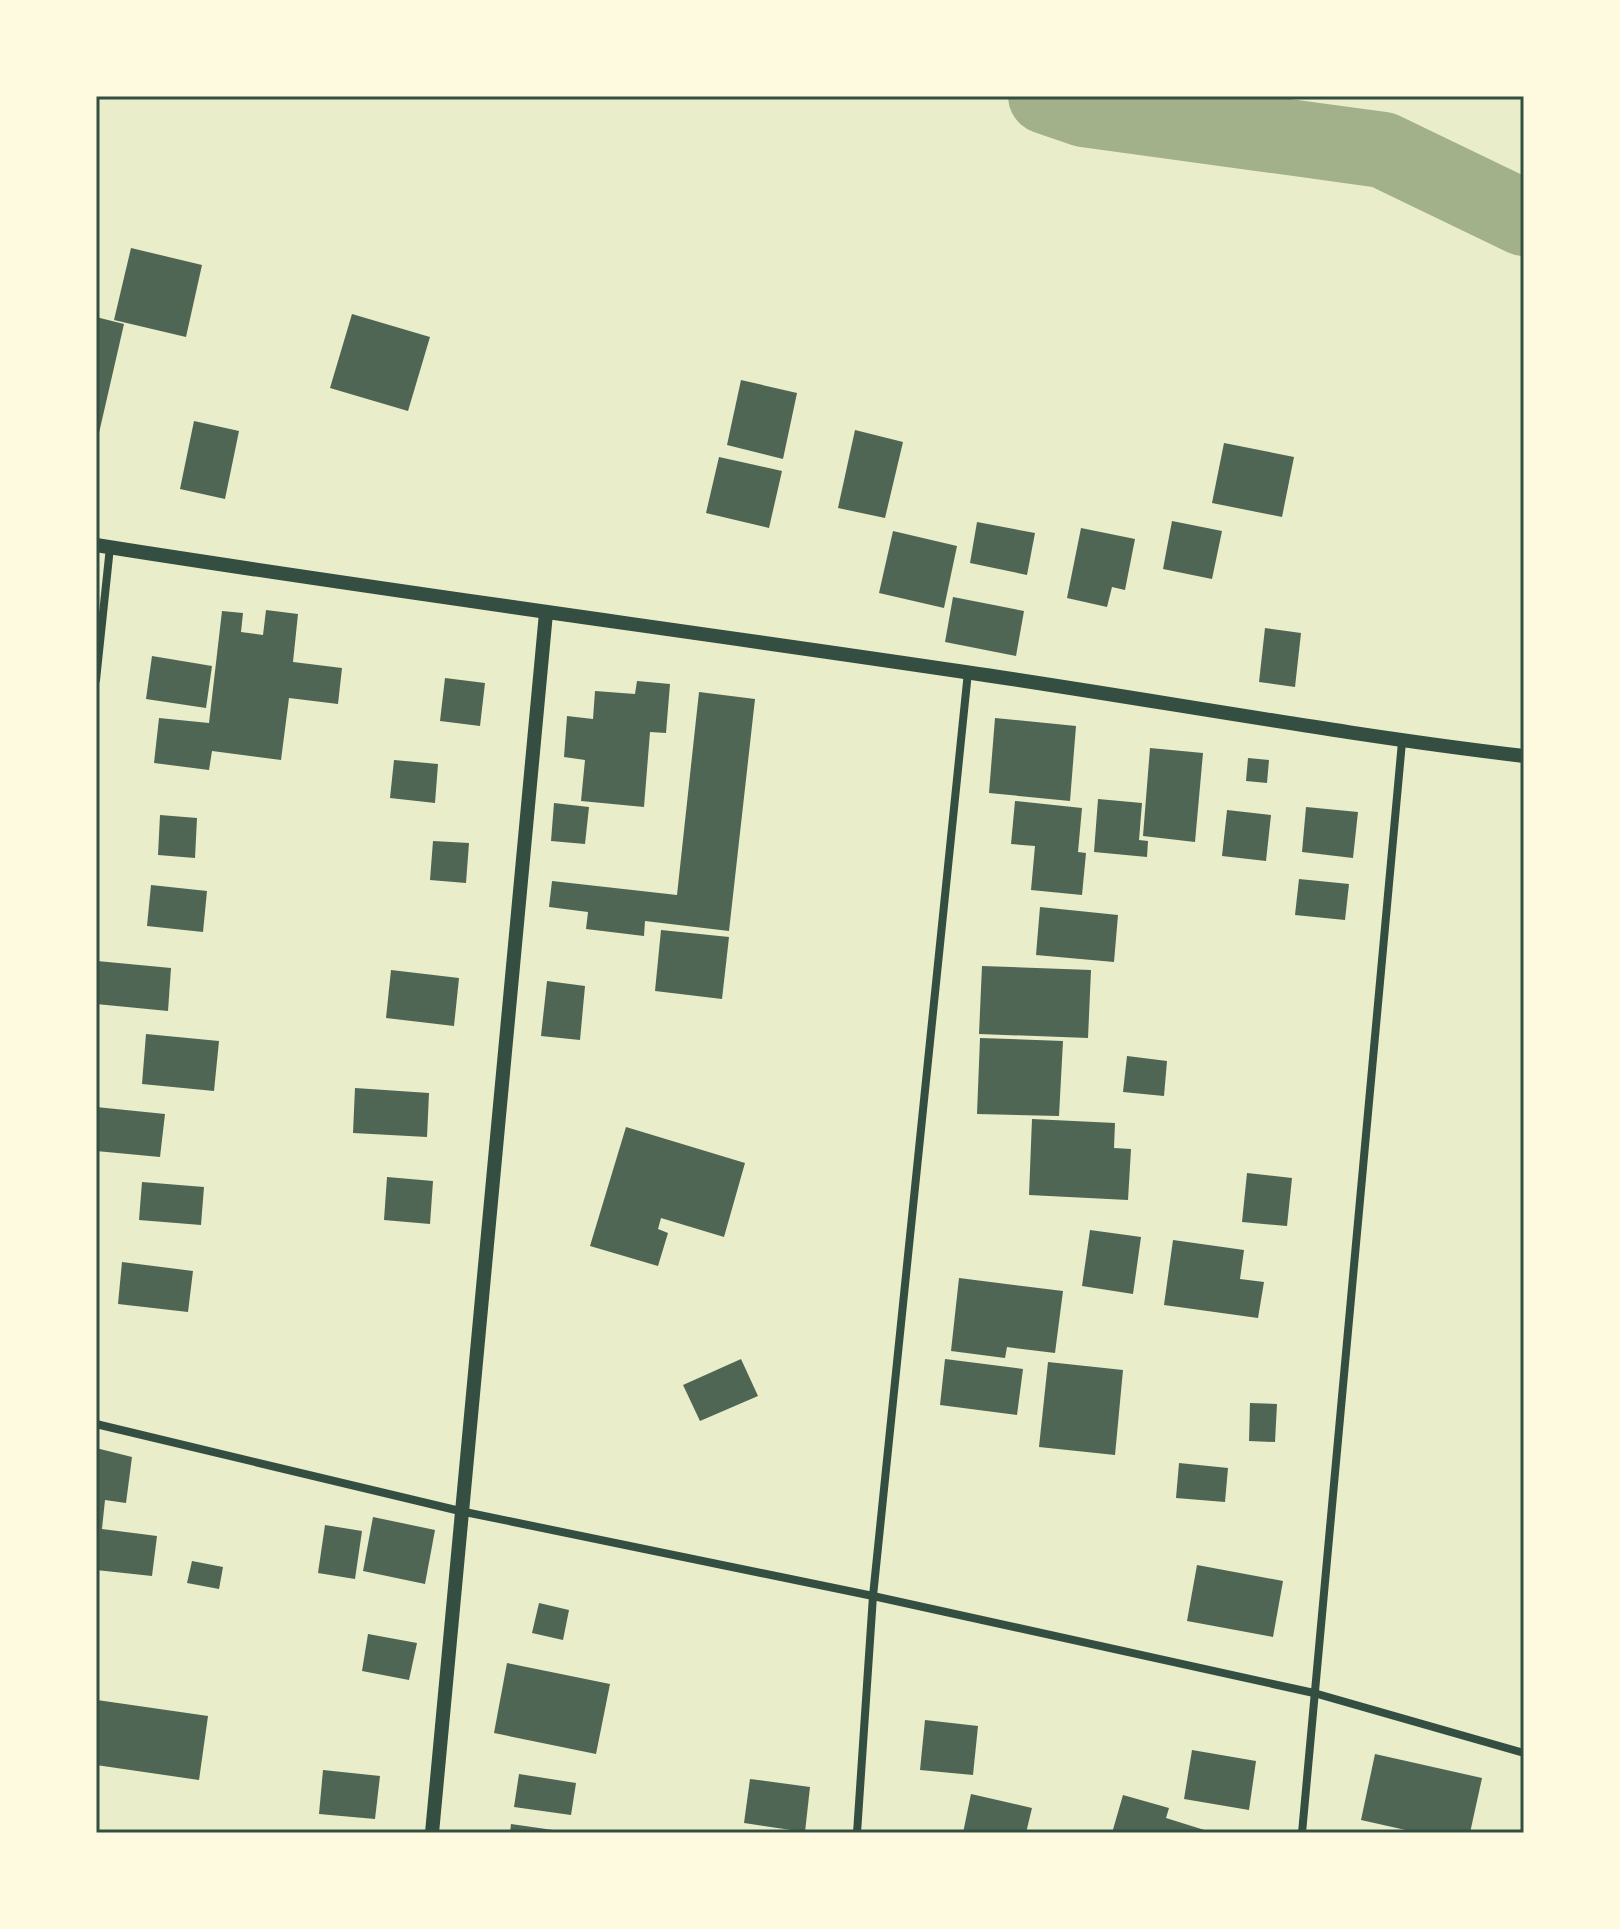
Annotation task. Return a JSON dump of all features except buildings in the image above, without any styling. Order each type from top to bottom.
[{"type":"street","points":[[96,680],[103,546],[546,613],[968,672],[1402,742],[1524,756]]},
{"type":"street","points":[[432,1833],[546,613]]},
{"type":"street","points":[[857,1833],[873,1596],[968,672]]},
{"type":"street","points":[[1302,1833],[1402,742]]},
{"type":"street","points":[[96,1424],[460,1511],[873,1596],[1314,1693],[1524,1753]]},
{"type":"waterway","points":[[1046,96],[1084,109],[1383,150],[1524,218]]}]
